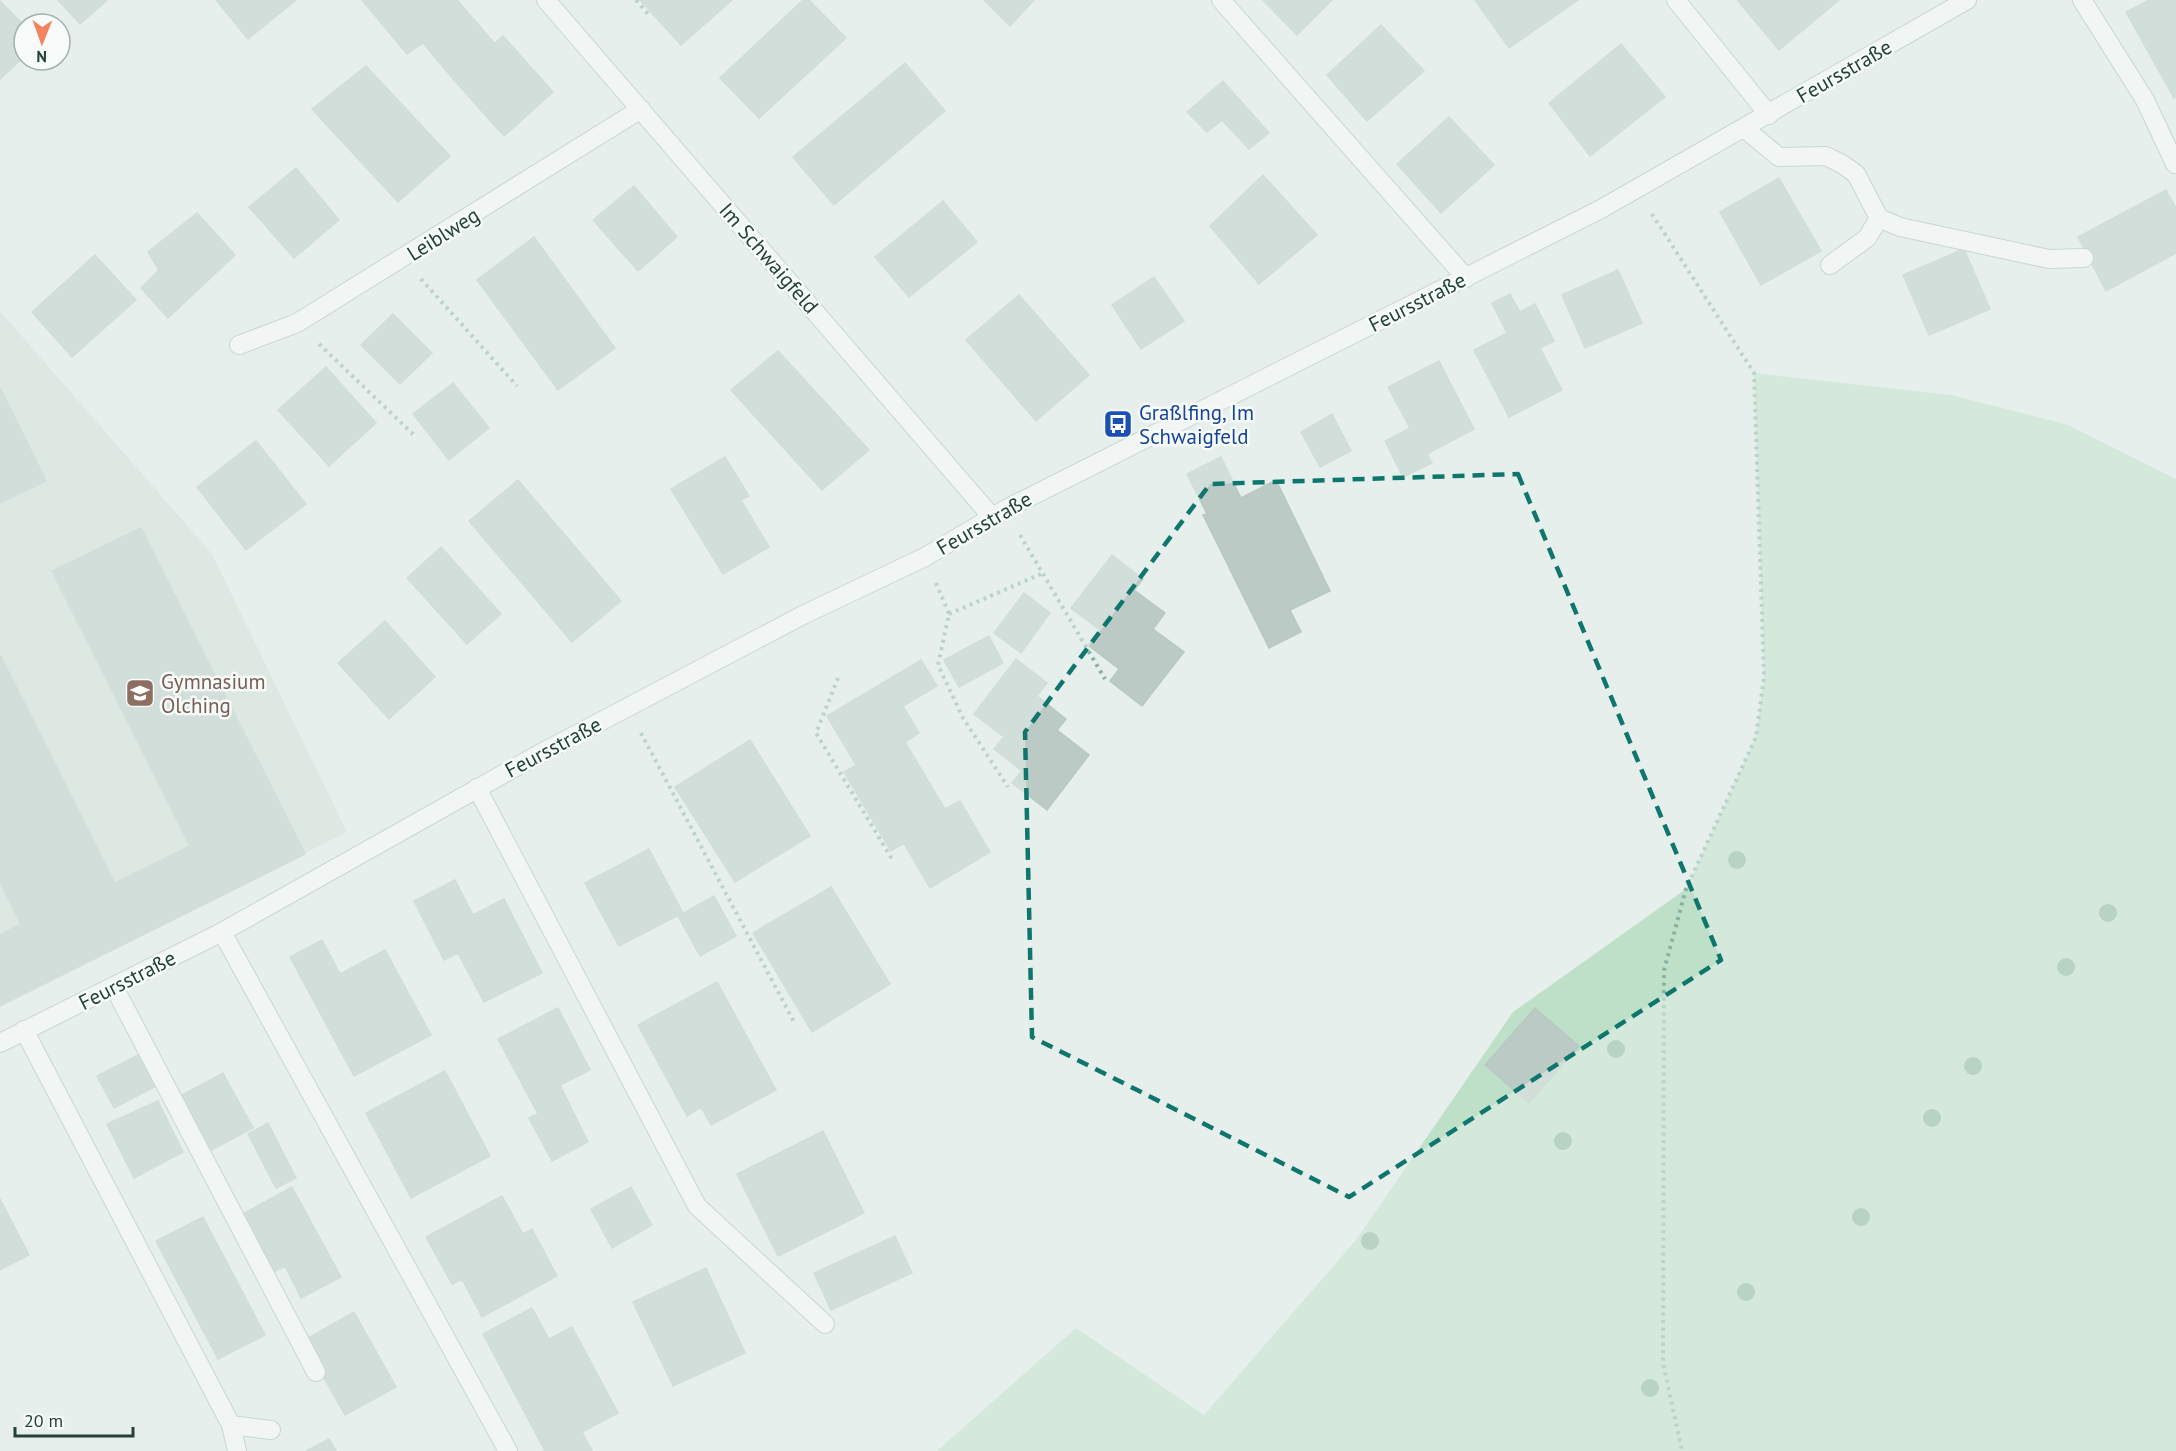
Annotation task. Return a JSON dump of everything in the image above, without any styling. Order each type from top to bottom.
[{"type":"street","name":"Im Schwaigfeld","points":[[546,0],[999,513]]},
{"type":"street","points":[[1221,0],[1466,278]]},
{"type":"street","points":[[1676,0],[1769,115]]},
{"type":"street","name":"Feursstraße","points":[[0,1043],[222,932],[477,788],[803,615],[925,557],[999,513],[1637,190],[1967,0]]},
{"type":"street","points":[[2082,0],[2145,100],[2175,164]]},
{"type":"street","name":"Leiblweg","points":[[239,345],[297,323],[403,260],[641,109]]},
{"type":"street","points":[[1745,129],[1779,157],[1826,156],[1842,164],[1856,174],[1879,218],[1900,227],[2049,259],[2084,258]]},
{"type":"street","points":[[1830,265],[1867,238],[1879,218]]},
{"type":"street","points":[[477,788],[697,1206],[825,1324]]},
{"type":"street","points":[[222,932],[508,1451]]},
{"type":"street","points":[[114,987],[316,1372]]},
{"type":"street","points":[[24,1030],[231,1425],[237,1451]]},
{"type":"street","points":[[231,1425],[271,1431]]},
{"type":"path","points":[[636,0],[648,14]]},
{"type":"path","points":[[1637,190],[1755,373],[1764,677],[1756,737],[1686,889],[1664,970],[1663,1363],[1683,1451]]},
{"type":"path","points":[[403,260],[517,386]]},
{"type":"path","points":[[297,323],[414,435]]},
{"type":"path","points":[[999,513],[1041,574],[1105,679]]},
{"type":"path","points":[[925,557],[949,614],[938,664],[963,718],[1008,787]]},
{"type":"path","points":[[949,614],[1041,574]]},
{"type":"path","points":[[838,678],[816,733],[892,859]]},
{"type":"path","points":[[627,707],[794,1022]]},
{"type":"highlighted area","points":[[1518,474],[1721,960],[1349,1197],[1032,1037],[1025,732],[1210,484]]},
{"type":"shaded area","name":"Gymnasium Olching","points":[[0,311],[212,554],[347,832],[0,1006]]},
{"type":"green space","points":[[1754,373],[1951,395],[2068,425],[2176,479],[2176,1451],[937,1451],[1076,1328],[1204,1415],[1356,1240],[1513,1012],[1686,889],[1756,737],[1764,677]]},
{"type":"building","points":[[58,0],[107,0],[80,24],[72,15],[72,12],[69,12]]},
{"type":"building","points":[[216,0],[294,0],[295,1],[248,39]]},
{"type":"building","points":[[362,0],[457,0],[495,44],[454,80],[423,43],[407,54]]},
{"type":"building","points":[[640,0],[732,0],[681,45]]},
{"type":"building","points":[[803,0],[809,0],[846,38],[759,118],[720,78]]},
{"type":"building","points":[[984,0],[1034,0],[1010,26]]},
{"type":"building","points":[[1263,0],[1332,0],[1297,35]]},
{"type":"building","points":[[1475,0],[1578,0],[1509,48]]},
{"type":"building","points":[[1839,0],[1779,50],[1738,1]]},
{"type":"building","points":[[2149,0],[2176,0],[2176,96],[2174,98],[2126,12]]},
{"type":"building","points":[[0,1],[12,13],[12,68],[0,79]]},
{"type":"building","points":[[1381,25],[1424,71],[1367,121],[1327,75]]},
{"type":"building","points":[[503,36],[553,92],[504,136],[454,80]]},
{"type":"building","points":[[1621,44],[1665,97],[1590,156],[1549,103]]},
{"type":"building","points":[[905,63],[945,111],[834,205],[793,157]]},
{"type":"building","points":[[366,66],[450,156],[398,202],[312,109]]},
{"type":"building","points":[[1223,81],[1269,133],[1249,149],[1222,120],[1207,132],[1187,112]]},
{"type":"building","points":[[1449,117],[1494,165],[1441,213],[1397,164]]},
{"type":"building","points":[[296,168],[339,220],[294,258],[249,207]]},
{"type":"building","points":[[1263,175],[1317,235],[1259,284],[1210,226]]},
{"type":"building","points":[[1779,178],[1821,251],[1761,285],[1720,212]]},
{"type":"building","points":[[634,186],[677,237],[638,271],[593,220]]},
{"type":"building","points":[[2166,190],[2176,208],[2176,253],[2106,291],[2078,237]]},
{"type":"building","points":[[943,201],[977,242],[909,297],[875,257]]},
{"type":"building","points":[[197,213],[235,255],[168,318],[141,288],[159,270],[148,252]]},
{"type":"building","points":[[534,237],[615,348],[558,390],[477,280]]},
{"type":"building","points":[[1964,249],[1990,309],[1929,335],[1903,275]]},
{"type":"building","points":[[95,255],[136,300],[72,357],[32,312]]},
{"type":"building","points":[[1618,270],[1642,323],[1585,348],[1562,295]]},
{"type":"building","points":[[1154,277],[1184,321],[1141,349],[1112,305]]},
{"type":"building","points":[[1510,294],[1520,312],[1535,304],[1554,341],[1540,348],[1562,390],[1509,417],[1474,350],[1507,333],[1492,303]]},
{"type":"building","points":[[1019,295],[1089,375],[1036,421],[966,340]]},
{"type":"building","points":[[393,314],[432,353],[400,384],[361,345]]},
{"type":"building","points":[[778,351],[869,450],[822,490],[731,390]]},
{"type":"building","points":[[1439,361],[1474,429],[1427,454],[1432,463],[1403,477],[1385,441],[1410,428],[1388,387]]},
{"type":"building","points":[[326,367],[376,423],[329,466],[278,410]]},
{"type":"building","points":[[453,383],[489,428],[449,460],[413,414]]},
{"type":"building","points":[[0,388],[46,481],[0,503]]},
{"type":"building","points":[[1332,414],[1351,451],[1320,467],[1301,432]]},
{"type":"building","points":[[256,441],[306,504],[246,550],[197,487]]},
{"type":"building","points":[[725,457],[749,496],[741,500],[769,547],[723,574],[671,489]]},
{"type":"building","points":[[1221,457],[1241,498],[1276,480],[1330,591],[1290,610],[1301,632],[1269,648],[1203,515],[1207,514],[1187,474]]},
{"type":"building","points":[[518,480],[621,601],[572,642],[469,521]]},
{"type":"building","points":[[141,528],[305,854],[0,1006],[0,935],[21,924],[0,882],[0,655],[115,883],[190,846],[52,571]]},
{"type":"building","points":[[441,547],[501,614],[467,644],[407,578]]},
{"type":"building","points":[[1112,555],[1143,579],[1134,590],[1165,613],[1153,629],[1184,652],[1142,706],[1110,681],[1119,669],[1088,645],[1100,630],[1071,608]]},
{"type":"building","points":[[1024,593],[1050,613],[1021,653],[994,633]]},
{"type":"building","points":[[385,621],[435,677],[389,719],[338,663]]},
{"type":"building","points":[[989,636],[1003,663],[959,687],[944,660]]},
{"type":"building","points":[[1016,659],[1047,683],[1037,696],[1066,719],[1057,730],[1089,755],[1047,810],[1012,783],[1022,771],[994,749],[1004,737],[974,714]]},
{"type":"building","points":[[921,660],[937,686],[903,706],[919,733],[905,742],[945,809],[960,801],[990,852],[930,888],[904,843],[891,851],[844,772],[856,765],[827,716]]},
{"type":"building","points":[[750,740],[810,836],[735,882],[675,787]]},
{"type":"building","points":[[649,849],[683,913],[619,946],[585,883]]},
{"type":"building","points":[[455,880],[473,915],[504,899],[542,973],[484,1002],[458,953],[444,960],[414,901]]},
{"type":"building","points":[[831,887],[890,984],[812,1032],[753,933]]},
{"type":"building","points":[[714,896],[736,936],[700,956],[678,916]]},
{"type":"building","points":[[322,940],[340,974],[385,950],[431,1035],[354,1076],[290,957]]},
{"type":"building","points":[[717,982],[776,1090],[711,1125],[701,1107],[687,1116],[638,1025]]},
{"type":"building","points":[[558,1008],[590,1070],[560,1085],[588,1142],[552,1161],[529,1118],[538,1114],[498,1039]]},
{"type":"building","points":[[1535,1008],[1579,1046],[1529,1103],[1485,1065]]},
{"type":"building","points":[[142,1053],[158,1085],[114,1108],[97,1076]]},
{"type":"building","points":[[445,1071],[490,1156],[411,1198],[366,1113]]},
{"type":"building","points":[[223,1073],[253,1128],[204,1154],[180,1096]]},
{"type":"building","points":[[158,1101],[183,1152],[134,1178],[107,1124]]},
{"type":"building","points":[[268,1123],[296,1178],[276,1188],[248,1134]]},
{"type":"building","points":[[823,1131],[864,1213],[778,1256],[737,1174]]},
{"type":"building","points":[[292,1187],[341,1277],[301,1298],[285,1266],[272,1273],[241,1215]]},
{"type":"building","points":[[631,1187],[652,1225],[612,1248],[591,1209]]},
{"type":"building","points":[[502,1196],[523,1234],[532,1229],[557,1276],[482,1317],[462,1279],[452,1284],[426,1237]]},
{"type":"building","points":[[0,1199],[29,1255],[0,1270]]},
{"type":"building","points":[[203,1217],[265,1335],[218,1359],[156,1241]]},
{"type":"building","points":[[895,1236],[912,1273],[831,1310],[814,1273]]},
{"type":"building","points":[[706,1268],[745,1353],[673,1386],[633,1302]]},
{"type":"building","points":[[532,1308],[549,1339],[572,1327],[618,1413],[582,1432],[592,1451],[545,1451],[483,1334]]},
{"type":"building","points":[[354,1312],[396,1387],[345,1415],[303,1341]]},
{"type":"building","points":[[329,1439],[336,1451],[306,1451]]},
{"type":"place","name":"Graßlfing, Im Schwaigfeld","points":[[1118,424]]},
{"type":"place","name":"Gymnasium Olching","points":[[140,693]]}]
